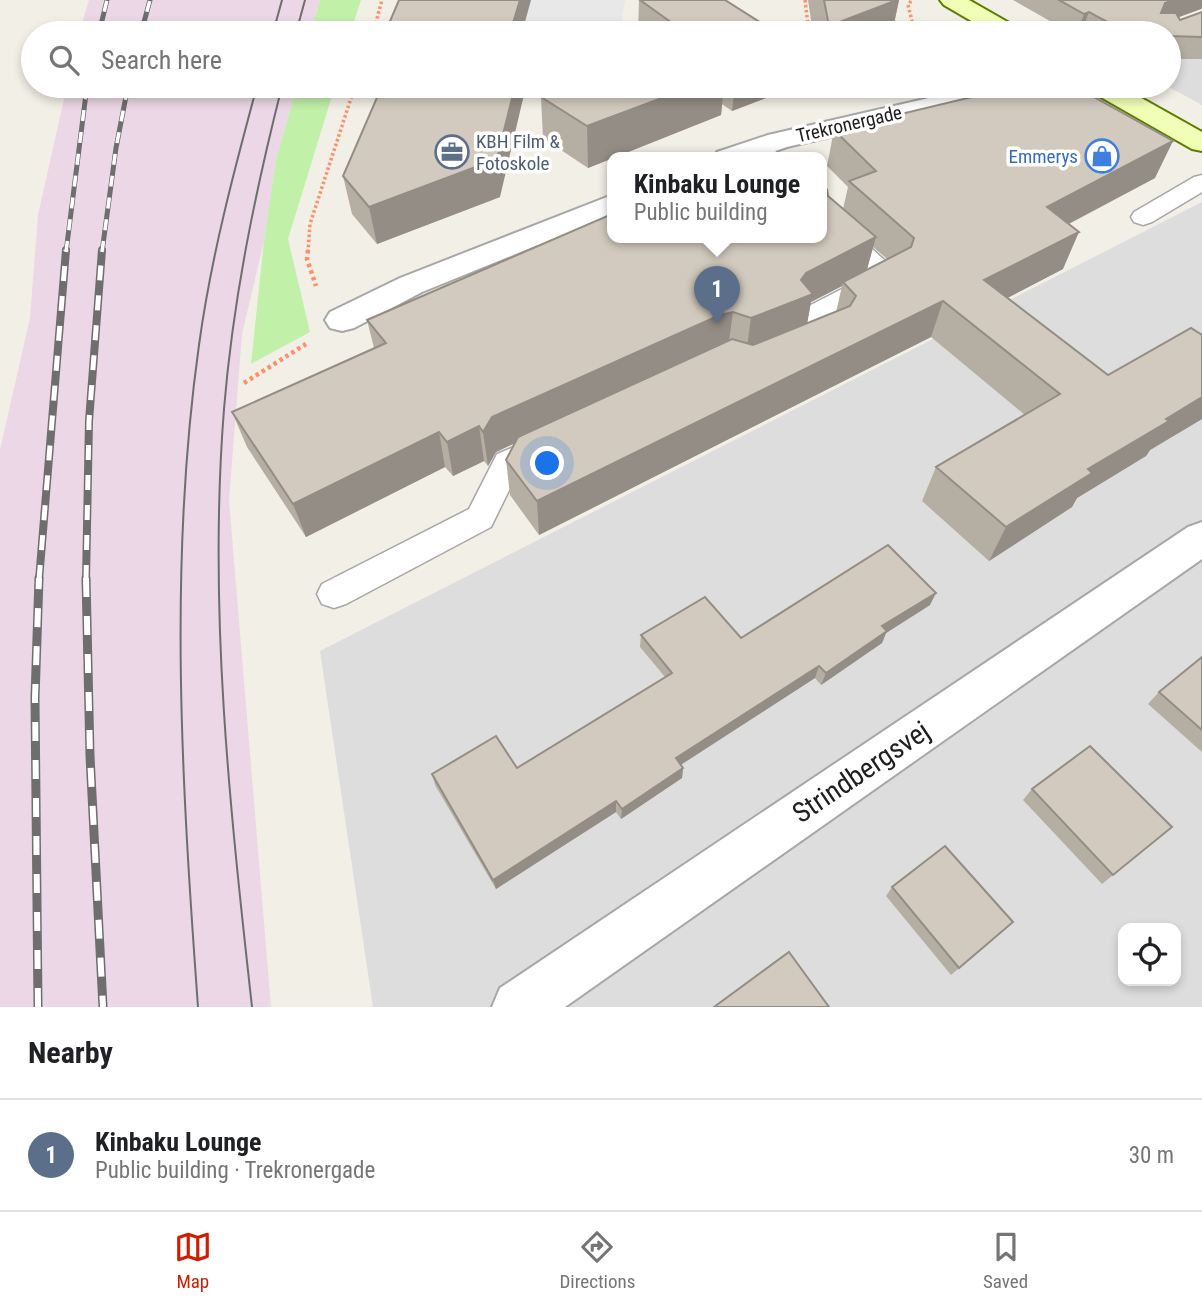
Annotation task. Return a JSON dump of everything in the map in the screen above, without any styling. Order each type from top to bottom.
[{"type":"street","points":[[952,0],[988,21]]},
{"type":"street","name":"Trekronergade","points":[[765,152],[969,98]]},
{"type":"street","points":[[1122,98],[1202,143]]},
{"type":"street","points":[[342,320],[411,285],[607,206]]},
{"type":"street","name":"Strindbergsvej","points":[[519,1007],[1202,538]]},
{"type":"lane","points":[[1143,217],[1202,182]]},
{"type":"lane","points":[[782,354],[830,333],[811,317],[889,276],[827,221]]},
{"type":"lane","points":[[334,594],[480,518],[508,462],[569,434]]},
{"type":"path","points":[[376,21],[382,0]]},
{"type":"path","points":[[805,0],[808,21]]},
{"type":"path","points":[[911,0],[908,5],[912,21]]},
{"type":"path","points":[[244,383],[342,320],[318,290],[307,259],[310,224],[351,98]]},
{"type":"shaded area","points":[[89,0],[320,0],[314,21],[83,21]]},
{"type":"shaded area","points":[[531,0],[625,0],[622,21],[525,21]]},
{"type":"shaded area","points":[[1202,48],[1202,105],[1181,94],[1181,57]]},
{"type":"shaded area","points":[[64,98],[294,98],[276,160],[264,241],[242,334],[229,500],[271,1007],[0,1007],[0,450],[30,318],[38,215]]},
{"type":"shaded area","points":[[1202,202],[1202,1007],[373,1007],[320,651]]},
{"type":"green space","points":[[320,0],[361,0],[354,21],[314,21]]},
{"type":"green space","points":[[294,98],[331,98],[288,239],[310,332],[251,364],[264,241],[276,160]]},
{"type":"building","points":[[399,0],[520,0],[514,21],[390,21]]},
{"type":"building","points":[[640,0],[725,0],[758,21],[669,21]]},
{"type":"building","points":[[824,0],[897,0],[842,21],[828,21]]},
{"type":"building","points":[[1059,0],[1174,0],[1165,3],[1161,13],[1176,13],[1180,20],[1202,12],[1202,37],[1181,36],[1181,21],[1106,21],[1089,12],[1084,14]]},
{"type":"building","points":[[377,98],[512,98],[497,159],[369,207],[343,176]]},
{"type":"building","points":[[543,98],[662,98],[587,126]]},
{"type":"building","points":[[968,98],[1096,98],[1173,141],[1047,207],[1079,232],[984,280],[1108,375],[1191,328],[1202,335],[1202,397],[1166,419],[1169,421],[1088,469],[1092,473],[1006,527],[936,467],[1060,394],[943,301],[537,501],[506,460],[518,437],[732,339],[753,345],[850,306],[856,296],[843,282],[911,247],[914,238],[849,181],[876,171],[834,130]]},
{"type":"building","points":[[827,190],[828,196],[876,237],[806,273],[801,280],[813,294],[751,318],[733,312],[720,315],[492,417],[483,432],[479,426],[447,442],[439,432],[293,504],[232,412],[386,343],[367,320],[607,216],[607,243],[827,243]]},
{"type":"building","points":[[888,545],[936,593],[882,626],[887,631],[826,673],[819,666],[676,758],[683,768],[622,809],[616,801],[493,880],[432,774],[496,736],[517,768],[672,673],[641,635],[705,597],[741,638]]},
{"type":"building","points":[[1202,657],[1202,730],[1159,692]]},
{"type":"building","points":[[1090,746],[1172,827],[1113,875],[1032,789]]},
{"type":"building","points":[[945,846],[1013,922],[959,968],[892,887]]},
{"type":"building","points":[[789,952],[829,1007],[714,1007]]},
{"type":"tram line","points":[[276,21],[282,0]]},
{"type":"tram line","points":[[299,21],[305,0]]},
{"type":"tram line","points":[[198,1007],[187,842],[181,676],[181,593],[189,428],[210,279],[254,98]]},
{"type":"tram line","points":[[252,1007],[224,709],[220,634],[220,484],[224,409],[239,287],[254,206],[279,98]]},
{"type":"railway","points":[[102,21],[107,0]]},
{"type":"railway","points":[[144,21],[150,0]]},
{"type":"railway","points":[[66,252],[85,98]]},
{"type":"railway","points":[[102,252],[126,98]]},
{"type":"railway","points":[[39,580],[66,250]]},
{"type":"railway","points":[[86,579],[89,421],[102,250]]},
{"type":"railway","points":[[38,1007],[35,698],[39,578]]},
{"type":"railway","points":[[86,579],[90,756],[103,1007]]},
{"type":"place","name":"KBH Film & Fotoskole","points":[[452,152]]},
{"type":"place","name":"Emmerys","points":[[1102,156]]},
{"type":"place","name":"Kinbaku Lounge","points":[[717,324]]}]
